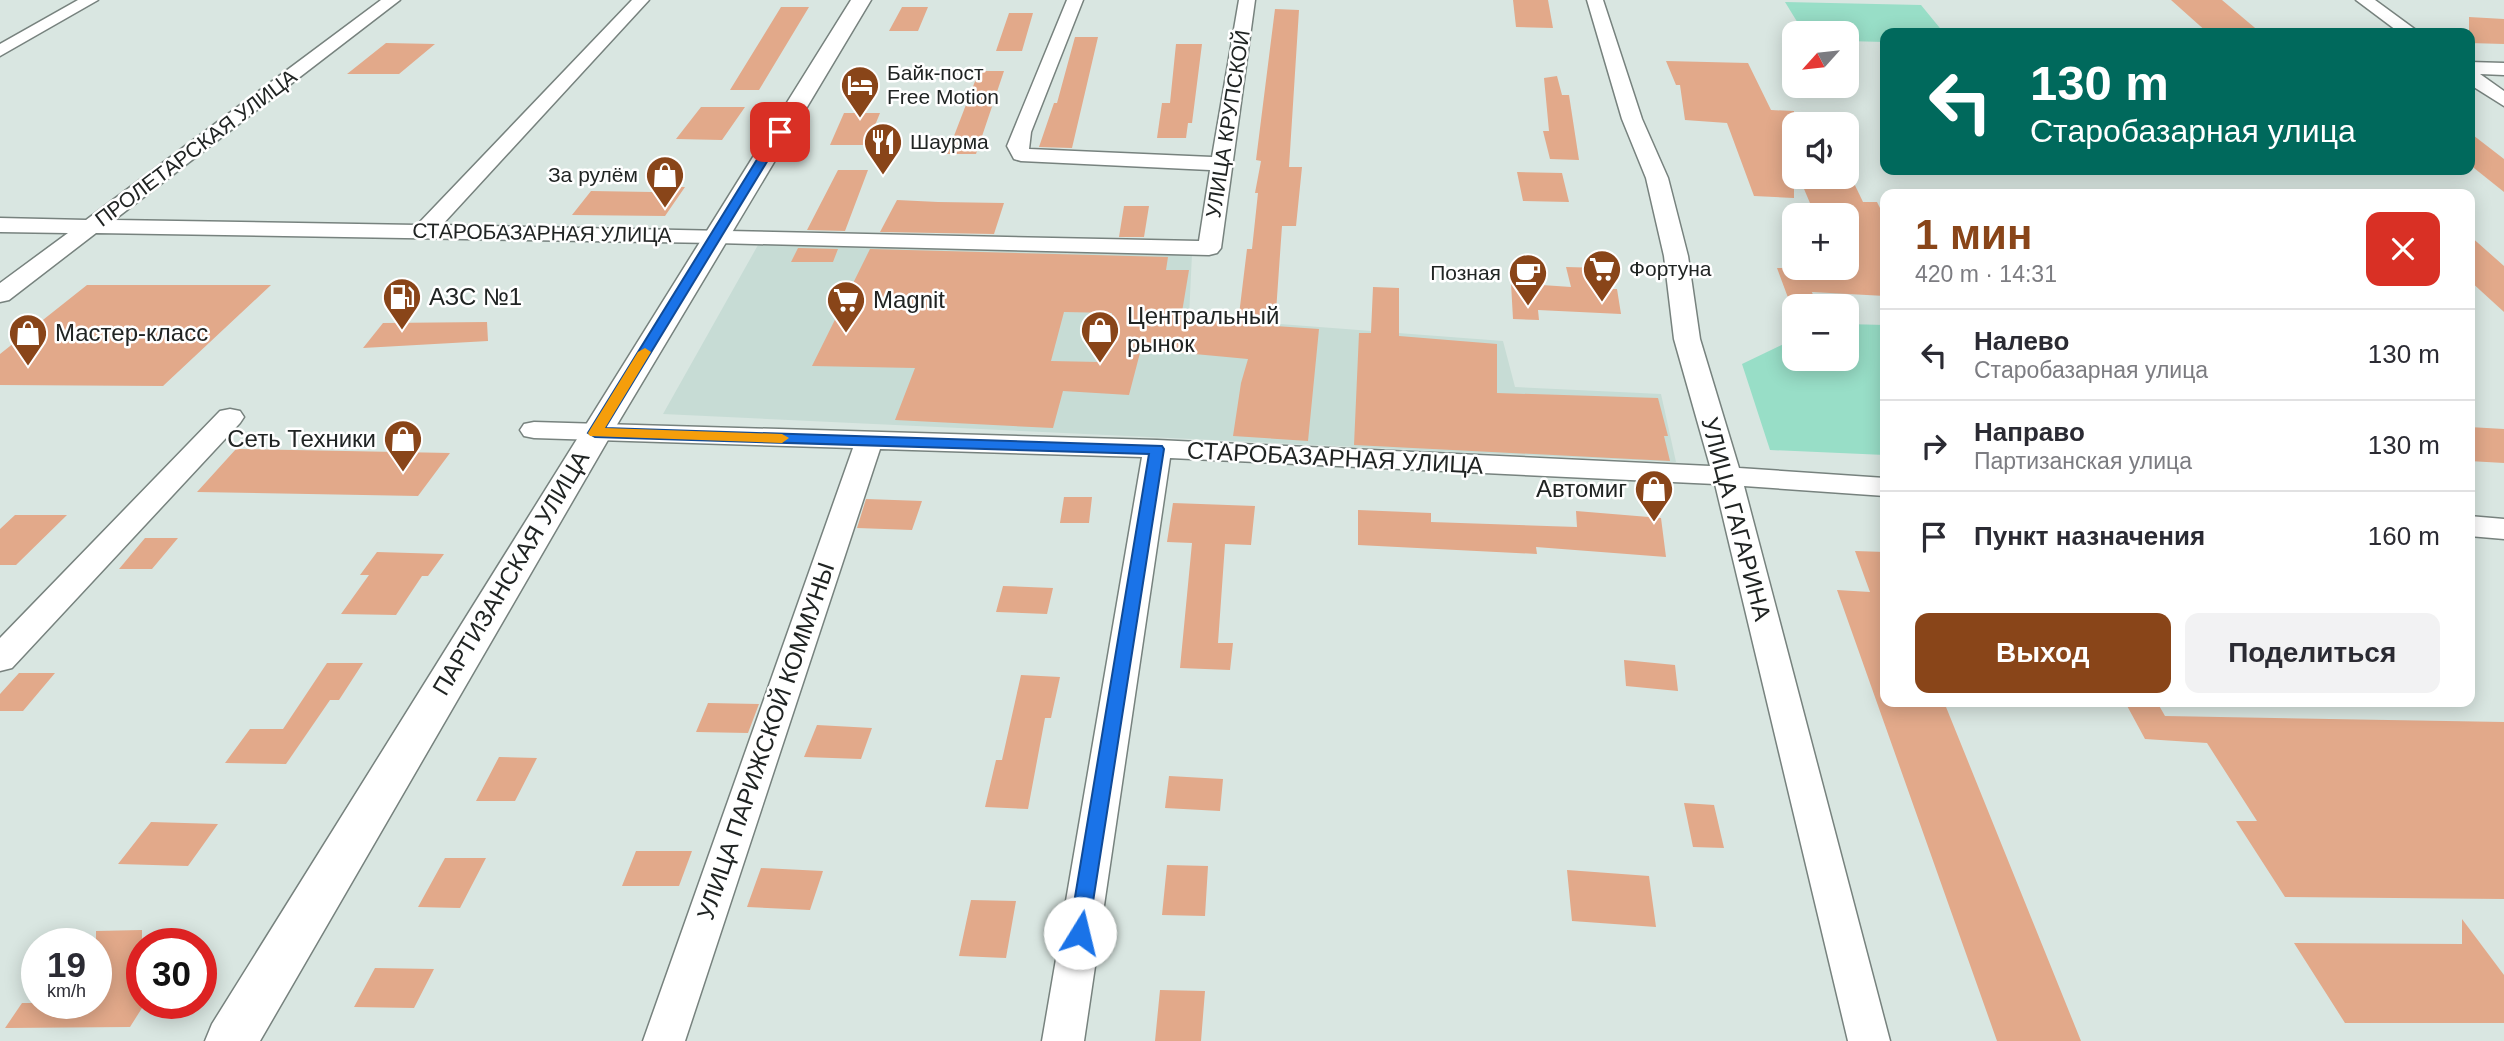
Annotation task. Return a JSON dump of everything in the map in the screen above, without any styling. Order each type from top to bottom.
[{"type":"main road","name":"ПАРТИЗАНСКАЯ УЛИЦА","points":[[231,1041],[595,433],[861,0]]},
{"type":"street","points":[[0,51],[90,0]]},
{"type":"street","name":"ПРОЛЕТАРСКАЯ УЛИЦА","points":[[0,295],[392,0]]},
{"type":"street","points":[[424,231],[641,0]]},
{"type":"street","points":[[1075,0],[1021,132],[1017,146],[1021,155],[1222,164]]},
{"type":"street","name":"УЛИЦА КРУПСКОЙ","points":[[1209,248],[1247,0]]},
{"type":"street","name":"УЛИЦА ГАГАРИНА","points":[[1594,0],[1632,119],[1657,178],[1676,256],[1688,339],[1727,476],[1869,1041]]},
{"type":"street","points":[[2364,0],[2404,28]]},
{"type":"street","points":[[2475,68],[2504,69]]},
{"type":"street","points":[[2475,79],[2504,100]]},
{"type":"street","name":"СТАРОБАЗАРНАЯ УЛИЦА","points":[[0,225],[716,236],[1209,248]]},
{"type":"street","points":[[0,659],[230,417]]},
{"type":"street","name":"СТАРОБАЗАРНАЯ УЛИЦА","points":[[534,430],[1157,449],[1727,476],[1880,487]]},
{"type":"street","name":"УЛИЦА ПАРИЖСКОЙ КОММУНЫ","points":[[664,1041],[869,441]]},
{"type":"street","points":[[1063,1041],[1157,449]]},
{"type":"street","points":[[2475,526],[2504,528]]},
{"type":"shaded area","name":"Центральный рынок","points":[[758,245],[1192,254],[1189,317],[1503,341],[1515,387],[1661,394],[1676,462],[663,414]]},
{"type":"green space","points":[[1785,2],[1921,5],[1940,28],[1880,28],[1880,42],[1859,41],[1859,21],[1797,21]]},
{"type":"green space","points":[[1859,324],[1880,325],[1880,455],[1770,450],[1742,364],[1782,345],[1782,371],[1859,371]]},
{"type":"building","points":[[1513,0],[1548,0],[1553,28],[1516,27]]},
{"type":"building","points":[[2171,0],[2222,0],[2255,28],[2202,28]]},
{"type":"building","points":[[781,7],[809,7],[759,90],[730,90]]},
{"type":"building","points":[[902,7],[928,7],[918,31],[889,31]]},
{"type":"building","points":[[1275,9],[1299,10],[1289,167],[1302,167],[1296,226],[1282,226],[1275,326],[1319,329],[1308,441],[1233,436],[1241,383],[1248,359],[1141,349],[1129,395],[1063,391],[1053,428],[895,420],[915,368],[812,366],[870,249],[1168,257],[1166,270],[1189,270],[1181,318],[1238,323],[1247,249],[1252,249],[1258,193],[1255,193],[1261,161],[1256,160]],"holes":[[[1064,312],[1112,313],[1099,362],[1051,361]]]},
{"type":"building","points":[[1009,13],[1033,13],[1022,51],[996,51]]},
{"type":"building","points":[[2469,17],[2504,19],[2504,44],[2475,43],[2475,28],[2469,28]]},
{"type":"building","points":[[1075,37],[1098,37],[1072,148],[1039,147],[1054,103],[1057,103]]},
{"type":"building","points":[[386,43],[435,44],[399,74],[347,74]]},
{"type":"building","points":[[1176,44],[1202,44],[1192,123],[1188,123],[1186,138],[1157,138],[1162,103],[1170,103]]},
{"type":"building","points":[[1666,61],[1748,63],[1771,110],[1794,111],[1782,112],[1782,189],[1794,189],[1794,198],[1754,196],[1727,123],[1685,120],[1680,85],[1676,85]]},
{"type":"building","points":[[979,71],[1004,71],[976,154],[947,154]]},
{"type":"building","points":[[1557,76],[1562,95],[1569,95],[1579,160],[1550,159],[1543,131],[1549,131],[1544,78]]},
{"type":"building","points":[[701,107],[745,107],[722,140],[676,139]]},
{"type":"building","points":[[844,113],[880,113],[867,145],[830,145]]},
{"type":"building","points":[[2475,137],[2504,159],[2504,192],[2475,169]]},
{"type":"building","points":[[838,170],[868,170],[845,231],[807,230]]},
{"type":"building","points":[[1517,172],[1562,173],[1569,202],[1523,201]]},
{"type":"building","points":[[655,187],[685,187],[665,216],[572,215],[591,191],[652,192]]},
{"type":"building","points":[[1804,189],[1857,189],[1863,202],[1877,202],[1880,208],[1880,296],[1812,292],[1813,294],[1787,294],[1777,268],[1782,268],[1782,280],[1859,280],[1859,203],[1810,203]]},
{"type":"building","points":[[897,200],[1004,203],[994,234],[880,232]]},
{"type":"building","points":[[1124,206],[1149,206],[1144,237],[1119,237]]},
{"type":"building","points":[[2475,240],[2504,266],[2504,312],[2475,285]]},
{"type":"building","points":[[798,248],[838,249],[833,262],[791,262]]},
{"type":"building","points":[[1566,267],[1602,268],[1607,289],[1617,289],[1621,314],[1538,310],[1539,320],[1513,319],[1511,283],[1571,287]]},
{"type":"building","points":[[87,285],[271,285],[163,386],[0,385],[0,354]]},
{"type":"building","points":[[1373,287],[1399,288],[1399,336],[1497,344],[1497,393],[1658,398],[1668,436],[1664,436],[1670,461],[1354,445],[1359,333],[1371,333]]},
{"type":"building","points":[[487,322],[488,341],[363,348],[383,323]]},
{"type":"building","points":[[2475,427],[2504,429],[2504,463],[2475,461]]},
{"type":"building","points":[[236,449],[450,453],[418,496],[197,492]]},
{"type":"building","points":[[1064,497],[1092,497],[1089,523],[1060,523]]},
{"type":"building","points":[[866,499],[922,501],[912,530],[857,528]]},
{"type":"building","points":[[1173,503],[1255,506],[1251,545],[1225,544],[1218,643],[1233,643],[1230,670],[1180,668],[1192,543],[1167,542]]},
{"type":"building","points":[[1358,510],[1431,513],[1431,522],[1577,527],[1576,511],[1661,518],[1666,557],[1536,547],[1537,554],[1358,545]]},
{"type":"building","points":[[15,515],[67,515],[16,565],[0,565],[0,529]]},
{"type":"building","points":[[145,538],[178,538],[152,569],[119,569]]},
{"type":"building","points":[[1855,551],[1880,552],[1880,707],[1946,707],[2081,1041],[1997,1041],[1837,590],[1870,592]]},
{"type":"building","points":[[377,552],[444,554],[428,576],[422,576],[396,615],[341,614],[369,575],[360,575]]},
{"type":"building","points":[[1003,586],[1053,588],[1047,614],[996,612]]},
{"type":"building","points":[[1624,660],[1675,665],[1678,691],[1626,686]]},
{"type":"building","points":[[327,663],[363,663],[339,700],[330,700],[286,764],[225,763],[250,729],[283,729]]},
{"type":"building","points":[[19,673],[55,673],[23,711],[0,711],[0,694]]},
{"type":"building","points":[[1021,675],[1060,677],[1051,718],[1045,718],[1028,809],[985,807],[996,760],[1002,760]]},
{"type":"building","points":[[708,703],[759,704],[748,733],[696,732]]},
{"type":"building","points":[[2128,707],[2160,707],[2165,716],[2504,722],[2504,899],[2285,897],[2236,821],[2257,821],[2207,743],[2145,739]]},
{"type":"building","points":[[817,725],[872,728],[861,759],[804,757]]},
{"type":"building","points":[[499,757],[537,758],[515,801],[476,801]]},
{"type":"building","points":[[1169,776],[1223,779],[1220,811],[1165,808]]},
{"type":"building","points":[[1684,803],[1714,805],[1724,848],[1693,847]]},
{"type":"building","points":[[151,822],[218,824],[188,866],[118,864]]},
{"type":"building","points":[[636,851],[692,851],[679,886],[622,886]]},
{"type":"building","points":[[445,858],[486,858],[460,908],[418,907]]},
{"type":"building","points":[[1167,865],[1208,866],[1205,916],[1162,915]]},
{"type":"building","points":[[761,868],[823,871],[810,910],[747,907]]},
{"type":"building","points":[[1567,870],[1649,876],[1656,927],[1572,921]]},
{"type":"building","points":[[971,900],[1016,901],[1006,958],[959,956]]},
{"type":"building","points":[[2462,919],[2504,975],[2504,1023],[2345,1023],[2294,943],[2462,944]]},
{"type":"building","points":[[126,930],[126,1019],[135,1019],[130,1027],[5,1028],[21,1004],[21,1019],[112,1019],[112,931]]},
{"type":"building","points":[[375,968],[434,969],[414,1008],[354,1007]]},
{"type":"building","points":[[1160,990],[1205,991],[1201,1041],[1155,1041]]},
{"type":"slow traffic","points":[[645,352],[595,433],[782,438]]},
{"type":"place","name":"Байк-пост Free Motion","points":[[860,119]]},
{"type":"place","name":"Шаурма","points":[[883,176]]},
{"type":"place","name":"За рулём","points":[[665,209]]},
{"type":"place","name":"Фортуна","points":[[1602,303]]},
{"type":"place","name":"Позная","points":[[1528,307]]},
{"type":"place","name":"АЗС №1","points":[[402,331]]},
{"type":"place","name":"Magnit","points":[[846,334]]},
{"type":"place","name":"Центральный рынок","points":[[1100,364]]},
{"type":"place","name":"Мастер-класс","points":[[28,367]]},
{"type":"place","name":"Сеть Техники","points":[[403,473]]},
{"type":"place","name":"Автомиг","points":[[1654,523]]},
{"type":"route","points":[[780,132],[595,433],[1157,449],[1080,933]]}]
